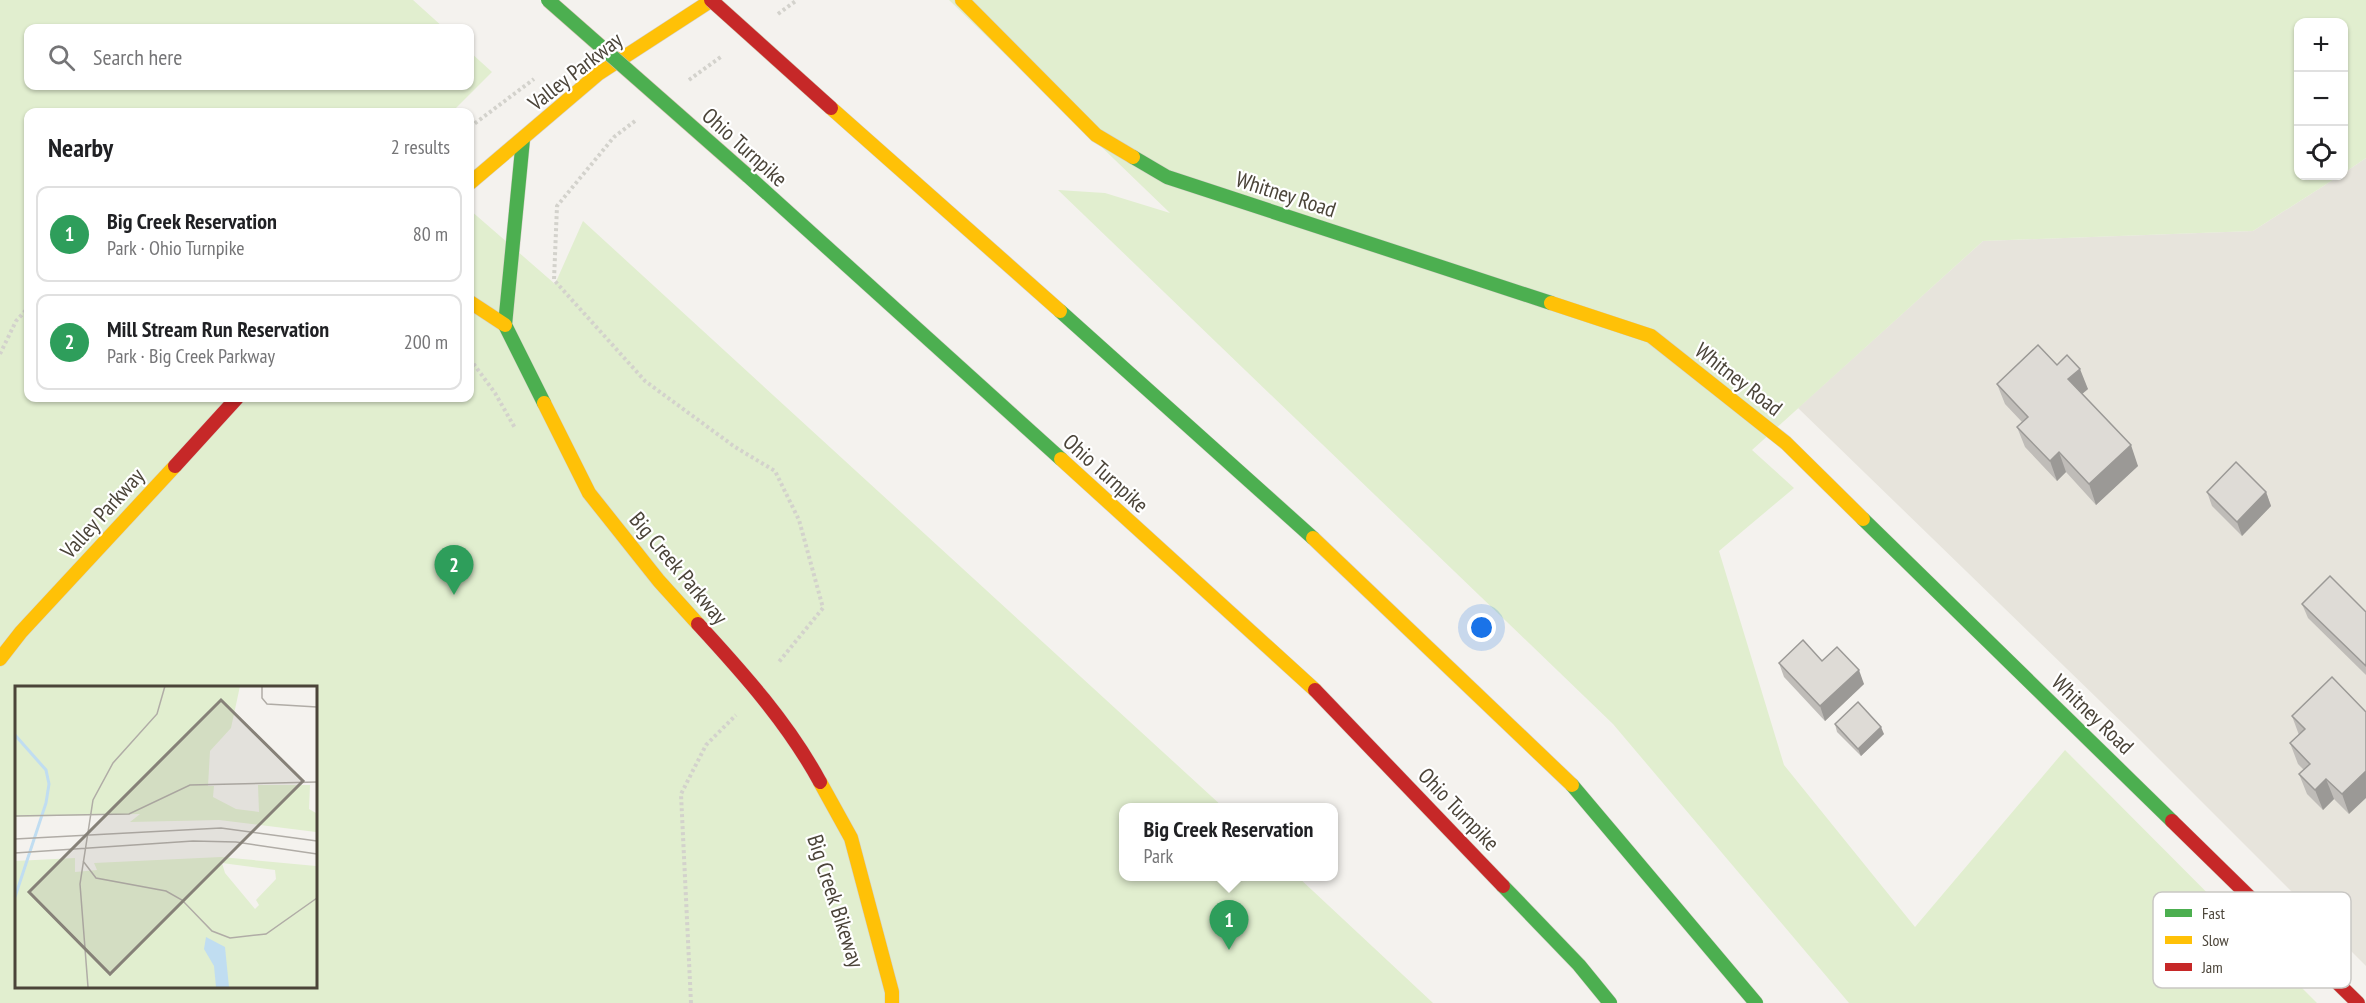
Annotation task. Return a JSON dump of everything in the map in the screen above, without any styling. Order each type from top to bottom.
[{"type":"main road","name":"Ohio Turnpike","points":[[548,0],[747,176],[1323,697],[1579,965],[1610,1003]]},
{"type":"main road","points":[[711,0],[1290,517],[1573,786],[1756,1003]]},
{"type":"main road","name":"Valley Parkway","points":[[474,180],[598,74],[711,0]]},
{"type":"main road","name":"Whitney Road","points":[[962,0],[1096,135],[1167,177],[1651,336],[1786,443],[2245,892]]},
{"type":"main road","points":[[474,305],[505,325],[523,139]]},
{"type":"main road","name":"Big Creek Parkway","points":[[505,325],[589,493],[659,581],[757,689],[808,759],[851,838],[874,917],[892,992],[892,1003]]},
{"type":"main road","name":"Valley Parkway","points":[[0,659],[21,632],[233,402]]},
{"type":"main road","name":"Whitney Road","points":[[2343,988],[2358,1003]]},
{"type":"path","points":[[0,354],[16,321],[24,312]]},
{"type":"path","points":[[738,713],[744,722]]},
{"type":"shaded area","points":[[2366,158],[2366,966],[2351,951],[2351,892],[2292,892],[2134,734],[1798,408],[1983,241],[2253,231],[2333,180],[2348,180],[2348,170]]},
{"type":"green space","points":[[0,0],[413,0],[440,24],[24,24],[24,90],[474,90],[456,108],[24,108],[24,402],[474,402],[474,213],[555,284],[583,221],[1219,803],[1119,803],[1119,881],[1302,881],[1433,1003],[0,1003]]},
{"type":"green space","points":[[949,0],[2366,0],[2366,158],[2348,170],[2348,18],[2294,18],[2294,180],[2333,180],[2253,231],[1983,241],[1752,450],[1794,488],[1719,551],[1784,765],[1915,927],[2065,750],[2206,892],[2153,892],[2153,988],[2302,988],[2317,1003],[1849,1003],[1613,724],[1058,190],[1105,193],[1170,213]]},
{"type":"green space","points":[[474,56],[492,72],[474,90]]},
{"type":"building","points":[[2038,345],[2057,365],[2067,355],[2080,369],[2068,379],[2131,445],[2089,484],[2059,452],[2050,461],[2017,427],[2028,417],[1997,384]]},
{"type":"building","points":[[2236,462],[2266,492],[2237,522],[2207,492]]},
{"type":"building","points":[[2330,576],[2366,612],[2366,666],[2302,604]]},
{"type":"building","points":[[1803,640],[1822,661],[1837,647],[1859,670],[1820,706],[1779,663]]},
{"type":"building","points":[[2332,677],[2366,712],[2366,771],[2342,794],[2326,779],[2315,790],[2299,774],[2310,764],[2290,743],[2305,729],[2292,716]]},
{"type":"building","points":[[1858,702],[1881,727],[1858,749],[1835,724]]},
{"type":"traffic: fast","points":[[548,0],[748,176]]},
{"type":"traffic: fast","points":[[523,139],[505,325],[544,403]]},
{"type":"traffic: fast","points":[[1133,157],[1167,177],[1551,303]]},
{"type":"traffic: fast","points":[[748,176],[1061,459]]},
{"type":"traffic: fast","points":[[1060,311],[1313,538]]},
{"type":"traffic: fast","points":[[1863,519],[2172,821]]},
{"type":"traffic: fast","points":[[1572,785],[1756,1003]]},
{"type":"traffic: fast","points":[[1503,886],[1579,965],[1610,1003]]},
{"type":"traffic: slow","points":[[474,180],[598,74],[712,0]]},
{"type":"traffic: slow","points":[[962,0],[1096,135],[1133,157]]},
{"type":"traffic: slow","points":[[831,108],[1060,311]]},
{"type":"traffic: slow","points":[[1551,303],[1651,336],[1786,443],[1863,519]]},
{"type":"traffic: slow","points":[[474,305],[505,325]]},
{"type":"traffic: slow","points":[[544,403],[589,493],[659,581],[698,624]]},
{"type":"traffic: slow","points":[[1061,459],[1315,690]]},
{"type":"traffic: slow","points":[[0,659],[21,632],[175,466]]},
{"type":"traffic: slow","points":[[1313,538],[1572,785]]},
{"type":"traffic: slow","points":[[820,782],[851,838],[892,992],[892,1003]]},
{"type":"traffic: jam","points":[[711,0],[831,108]]},
{"type":"traffic: jam","points":[[175,466],[233,402]]},
{"type":"traffic: jam","points":[[698,624],[779,719],[820,782]]},
{"type":"traffic: jam","points":[[1315,690],[1503,886]]},
{"type":"traffic: jam","points":[[2172,821],[2245,892]]},
{"type":"traffic: jam","points":[[2343,988],[2358,1003]]},
{"type":"place","name":"Mill Stream Run Reservation","points":[[454,595]]},
{"type":"place","name":"Big Creek Reservation","points":[[1229,950]]}]
